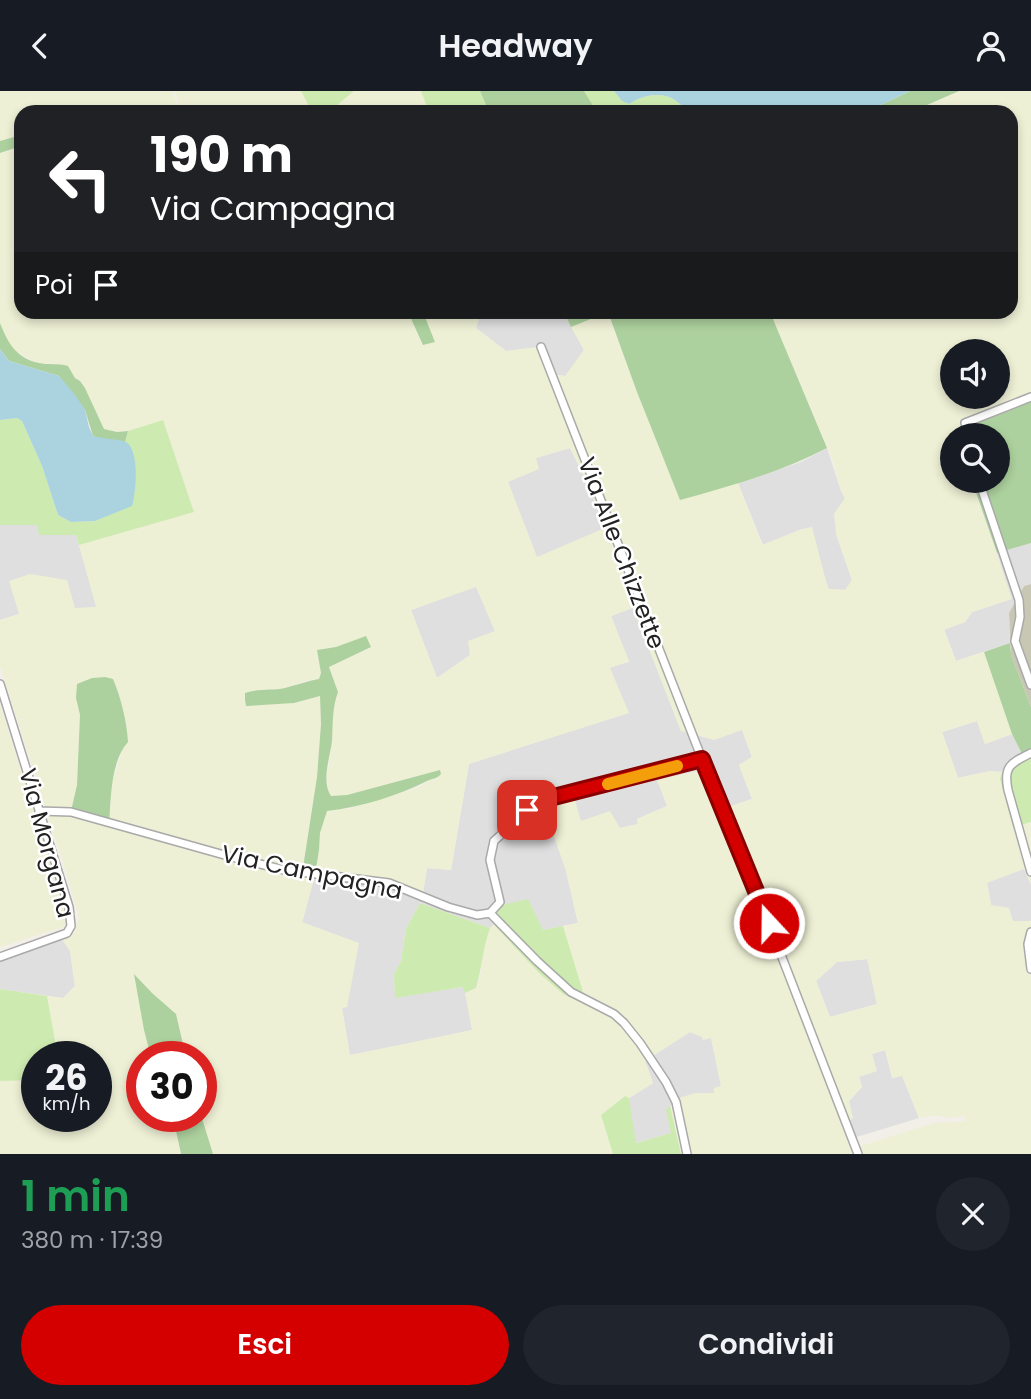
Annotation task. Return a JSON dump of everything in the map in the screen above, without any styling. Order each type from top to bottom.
[{"type":"street","name":"Via Alle Chizzette","points":[[541,347],[858,1154]]},
{"type":"street","points":[[965,423],[1031,397]]},
{"type":"street","points":[[983,493],[1018,600],[1020,617],[1015,641],[1031,685]]},
{"type":"street","name":"Via Morgana","points":[[0,684],[69,907],[71,926],[67,933],[0,957]]},
{"type":"street","points":[[1031,754],[1014,762],[1006,773],[1008,790],[1031,871]]},
{"type":"street","points":[[687,1154],[676,1102],[640,1042],[614,1014],[572,992],[490,913],[500,902],[490,860],[494,841],[538,801],[702,759]]},
{"type":"street","name":"Via Campagna","points":[[39,811],[71,812],[284,870],[389,883],[447,907],[477,915],[490,913]]},
{"type":"street","points":[[1031,932],[1028,943],[1031,969]]},
{"type":"shaded area","points":[[0,91],[173,91],[176,105],[14,105],[14,137],[0,141]]},
{"type":"shaded area","points":[[175,91],[301,91],[308,105],[178,105]]},
{"type":"shaded area","points":[[354,91],[421,91],[426,105],[337,105]]},
{"type":"shaded area","points":[[959,91],[1031,91],[1031,396],[1010,405],[1010,339],[940,339],[940,409],[1002,409],[970,423],[940,423],[940,493],[976,493],[1012,599],[972,612],[965,622],[944,630],[956,661],[984,652],[1012,734],[985,744],[977,721],[942,732],[958,778],[990,771],[1001,772],[1000,779],[1013,827],[1031,822],[1031,884],[1024,869],[987,883],[991,905],[1009,908],[1013,921],[1031,921],[1031,1154],[863,1154],[861,1146],[934,1123],[966,1121],[964,1116],[951,1118],[934,1115],[919,1118],[902,1076],[893,1078],[885,1050],[872,1054],[877,1071],[859,1077],[862,1087],[849,1101],[853,1118],[845,1125],[852,1154],[681,1154],[670,1106],[676,1099],[695,1093],[714,1093],[714,1088],[721,1086],[711,1038],[703,1040],[690,1032],[645,1061],[653,1083],[629,1098],[624,1096],[601,1115],[613,1154],[213,1154],[206,1132],[217,1132],[217,1041],[182,1041],[176,1014],[135,975],[147,1041],[126,1041],[126,1132],[176,1132],[181,1154],[0,1154],[0,1081],[21,1080],[21,1132],[112,1132],[112,1041],[55,1041],[47,996],[63,998],[75,986],[70,951],[62,939],[75,932],[79,918],[0,666],[0,620],[19,614],[9,581],[30,574],[67,580],[75,608],[96,607],[79,545],[194,511],[163,420],[128,431],[104,429],[85,388],[68,366],[37,363],[8,344],[0,323],[0,153],[14,148],[14,319],[411,319],[423,345],[435,341],[426,319],[479,319],[476,328],[506,351],[538,347],[549,374],[565,376],[584,350],[571,327],[590,319],[610,319],[680,500],[738,483],[762,545],[812,527],[828,589],[845,590],[852,580],[836,534],[834,514],[845,498],[833,461],[773,319],[1018,319],[1018,105],[927,105]],"holes":[[[570,448],[589,486],[605,528],[537,557],[508,482],[539,469],[536,458]],[[476,587],[495,631],[468,641],[470,655],[437,678],[411,610]],[[633,608],[681,731],[714,740],[742,730],[752,757],[739,765],[752,799],[716,811],[697,771],[657,780],[667,806],[637,819],[638,824],[620,828],[610,811],[581,821],[574,797],[543,805],[566,871],[578,923],[563,926],[587,1004],[539,973],[494,925],[490,928],[485,944],[477,988],[465,993],[472,1030],[350,1055],[342,1008],[347,1007],[359,943],[302,922],[315,875],[381,883],[423,893],[427,868],[451,870],[469,764],[629,713],[610,668],[629,661],[611,616]],[[366,637],[367,650],[329,666],[338,692],[334,700],[331,728],[328,792],[331,796],[347,795],[439,770],[441,774],[437,779],[419,787],[351,808],[327,811],[320,833],[315,874],[302,874],[317,777],[320,696],[294,703],[247,706],[262,689],[285,688],[319,679],[321,673],[317,650]],[[113,679],[128,731],[112,783],[109,825],[91,821],[71,811],[77,785],[80,715],[76,698]],[[867,959],[877,1004],[830,1017],[816,981],[837,962]]]},
{"type":"shaded area","points":[[479,319],[568,319],[584,350],[566,376],[549,374],[538,348],[506,351],[476,328]]},
{"type":"shaded area","points":[[570,448],[606,528],[537,558],[508,482],[536,458]]},
{"type":"shaded area","points":[[827,448],[845,498],[836,534],[852,580],[846,590],[829,589],[802,529],[763,545],[738,483],[801,462]]},
{"type":"shaded area","points":[[0,525],[37,525],[40,535],[76,535],[97,607],[19,614],[0,620]]},
{"type":"shaded area","points":[[1031,543],[1031,584],[1024,586],[1009,613],[1010,643],[956,661],[944,629],[965,622],[972,612],[1011,599],[997,553]]},
{"type":"shaded area","points":[[1031,584],[1031,707],[1011,655],[1009,613],[1024,586]]},
{"type":"shaded area","points":[[476,586],[495,631],[470,655],[437,678],[411,610]]},
{"type":"shaded area","points":[[633,607],[681,731],[742,730],[752,757],[739,765],[752,799],[716,811],[658,780],[667,806],[637,819],[638,824],[620,828],[609,812],[566,871],[578,923],[543,930],[496,923],[490,928],[420,903],[406,929],[401,961],[394,974],[395,997],[464,987],[473,1030],[350,1056],[342,1008],[302,923],[315,875],[352,877],[423,893],[427,868],[451,870],[469,764],[543,739],[610,667],[629,662],[611,616]]},
{"type":"shaded area","points":[[0,704],[67,919],[63,927],[0,947]]},
{"type":"shaded area","points":[[977,721],[985,744],[1012,734],[1022,754],[1001,772],[990,771],[958,778],[942,732]]},
{"type":"shaded area","points":[[1024,869],[1031,884],[1031,921],[1013,921],[991,905],[987,882]]},
{"type":"shaded area","points":[[62,939],[70,951],[75,986],[63,998],[0,989],[0,959]]},
{"type":"shaded area","points":[[868,959],[877,1004],[830,1017],[816,981],[837,962]]},
{"type":"shaded area","points":[[690,1032],[711,1037],[721,1086],[715,1093],[695,1094],[672,1133],[635,1143],[629,1098],[653,1083],[645,1061]]},
{"type":"shaded area","points":[[885,1050],[892,1078],[902,1075],[919,1118],[850,1139],[844,1125],[849,1101],[862,1087],[859,1077],[872,1054]]},
{"type":"green space","points":[[301,91],[354,91],[337,105],[308,105]]},
{"type":"green space","points":[[421,91],[480,91],[486,105],[426,105]]},
{"type":"green space","points":[[480,91],[584,91],[593,105],[486,105]]},
{"type":"green space","points":[[584,91],[614,91],[622,101],[629,104],[645,97],[661,95],[681,105],[593,105]]},
{"type":"green space","points":[[910,91],[959,91],[927,105],[881,105]]},
{"type":"green space","points":[[14,137],[14,148],[0,153],[0,141]]},
{"type":"green space","points":[[411,319],[426,319],[435,342],[423,345]]},
{"type":"green space","points":[[567,319],[591,319],[571,327]]},
{"type":"green space","points":[[611,319],[773,319],[827,448],[773,471],[680,500]]},
{"type":"green space","points":[[0,323],[10,343],[24,357],[39,363],[68,366],[85,388],[104,429],[128,431],[125,442],[93,436],[85,410],[59,376],[9,361],[0,349]]},
{"type":"green space","points":[[1031,396],[1031,543],[997,553],[976,493],[1010,493],[1010,423],[963,423],[998,409],[1010,409],[1010,404]]},
{"type":"green space","points":[[17,418],[22,421],[42,466],[58,515],[71,522],[95,521],[131,506],[130,447],[125,442],[128,431],[163,420],[194,512],[79,545],[76,535],[39,535],[37,525],[0,525],[0,420]]},
{"type":"green space","points":[[366,636],[371,647],[329,667],[338,692],[326,776],[331,796],[347,795],[440,770],[441,774],[391,796],[327,811],[320,833],[315,875],[302,874],[317,777],[320,696],[294,703],[246,706],[245,693],[285,688],[319,679],[321,673],[317,650],[336,647]]},
{"type":"green space","points":[[1010,643],[1011,655],[1031,707],[1031,752],[1022,754],[1012,734],[984,652]]},
{"type":"green space","points":[[92,678],[113,679],[116,686],[128,742],[122,750],[115,771],[109,826],[68,816],[77,785],[80,715],[76,698],[77,684]]},
{"type":"green space","points":[[1031,755],[1031,822],[1013,827],[1001,774],[1008,766]]},
{"type":"green space","points":[[528,899],[543,930],[563,926],[587,1005],[563,994],[539,973],[494,925],[497,906]]},
{"type":"green space","points":[[420,903],[490,928],[476,988],[465,993],[463,987],[395,998],[394,974],[401,961],[406,929]]},
{"type":"green space","points":[[134,974],[176,1014],[182,1041],[147,1041]]},
{"type":"green space","points":[[0,989],[47,996],[55,1041],[21,1041],[21,1080],[0,1081]]},
{"type":"green space","points":[[625,1096],[629,1098],[636,1143],[671,1133],[666,1110],[670,1106],[681,1154],[613,1154],[601,1115]]},
{"type":"green space","points":[[176,1132],[206,1132],[213,1154],[181,1154]]},
{"type":"water","points":[[614,91],[910,91],[881,105],[681,105],[661,95],[645,97],[629,104],[622,101]]},
{"type":"water","points":[[0,349],[9,361],[59,376],[85,410],[93,436],[126,442],[133,454],[136,472],[132,506],[95,521],[71,522],[58,515],[42,466],[22,421],[17,418],[0,420]]},
{"type":"slow traffic","points":[[608,784],[677,766]]},
{"type":"route","points":[[527,810],[538,801],[702,759],[769,923]]}]
